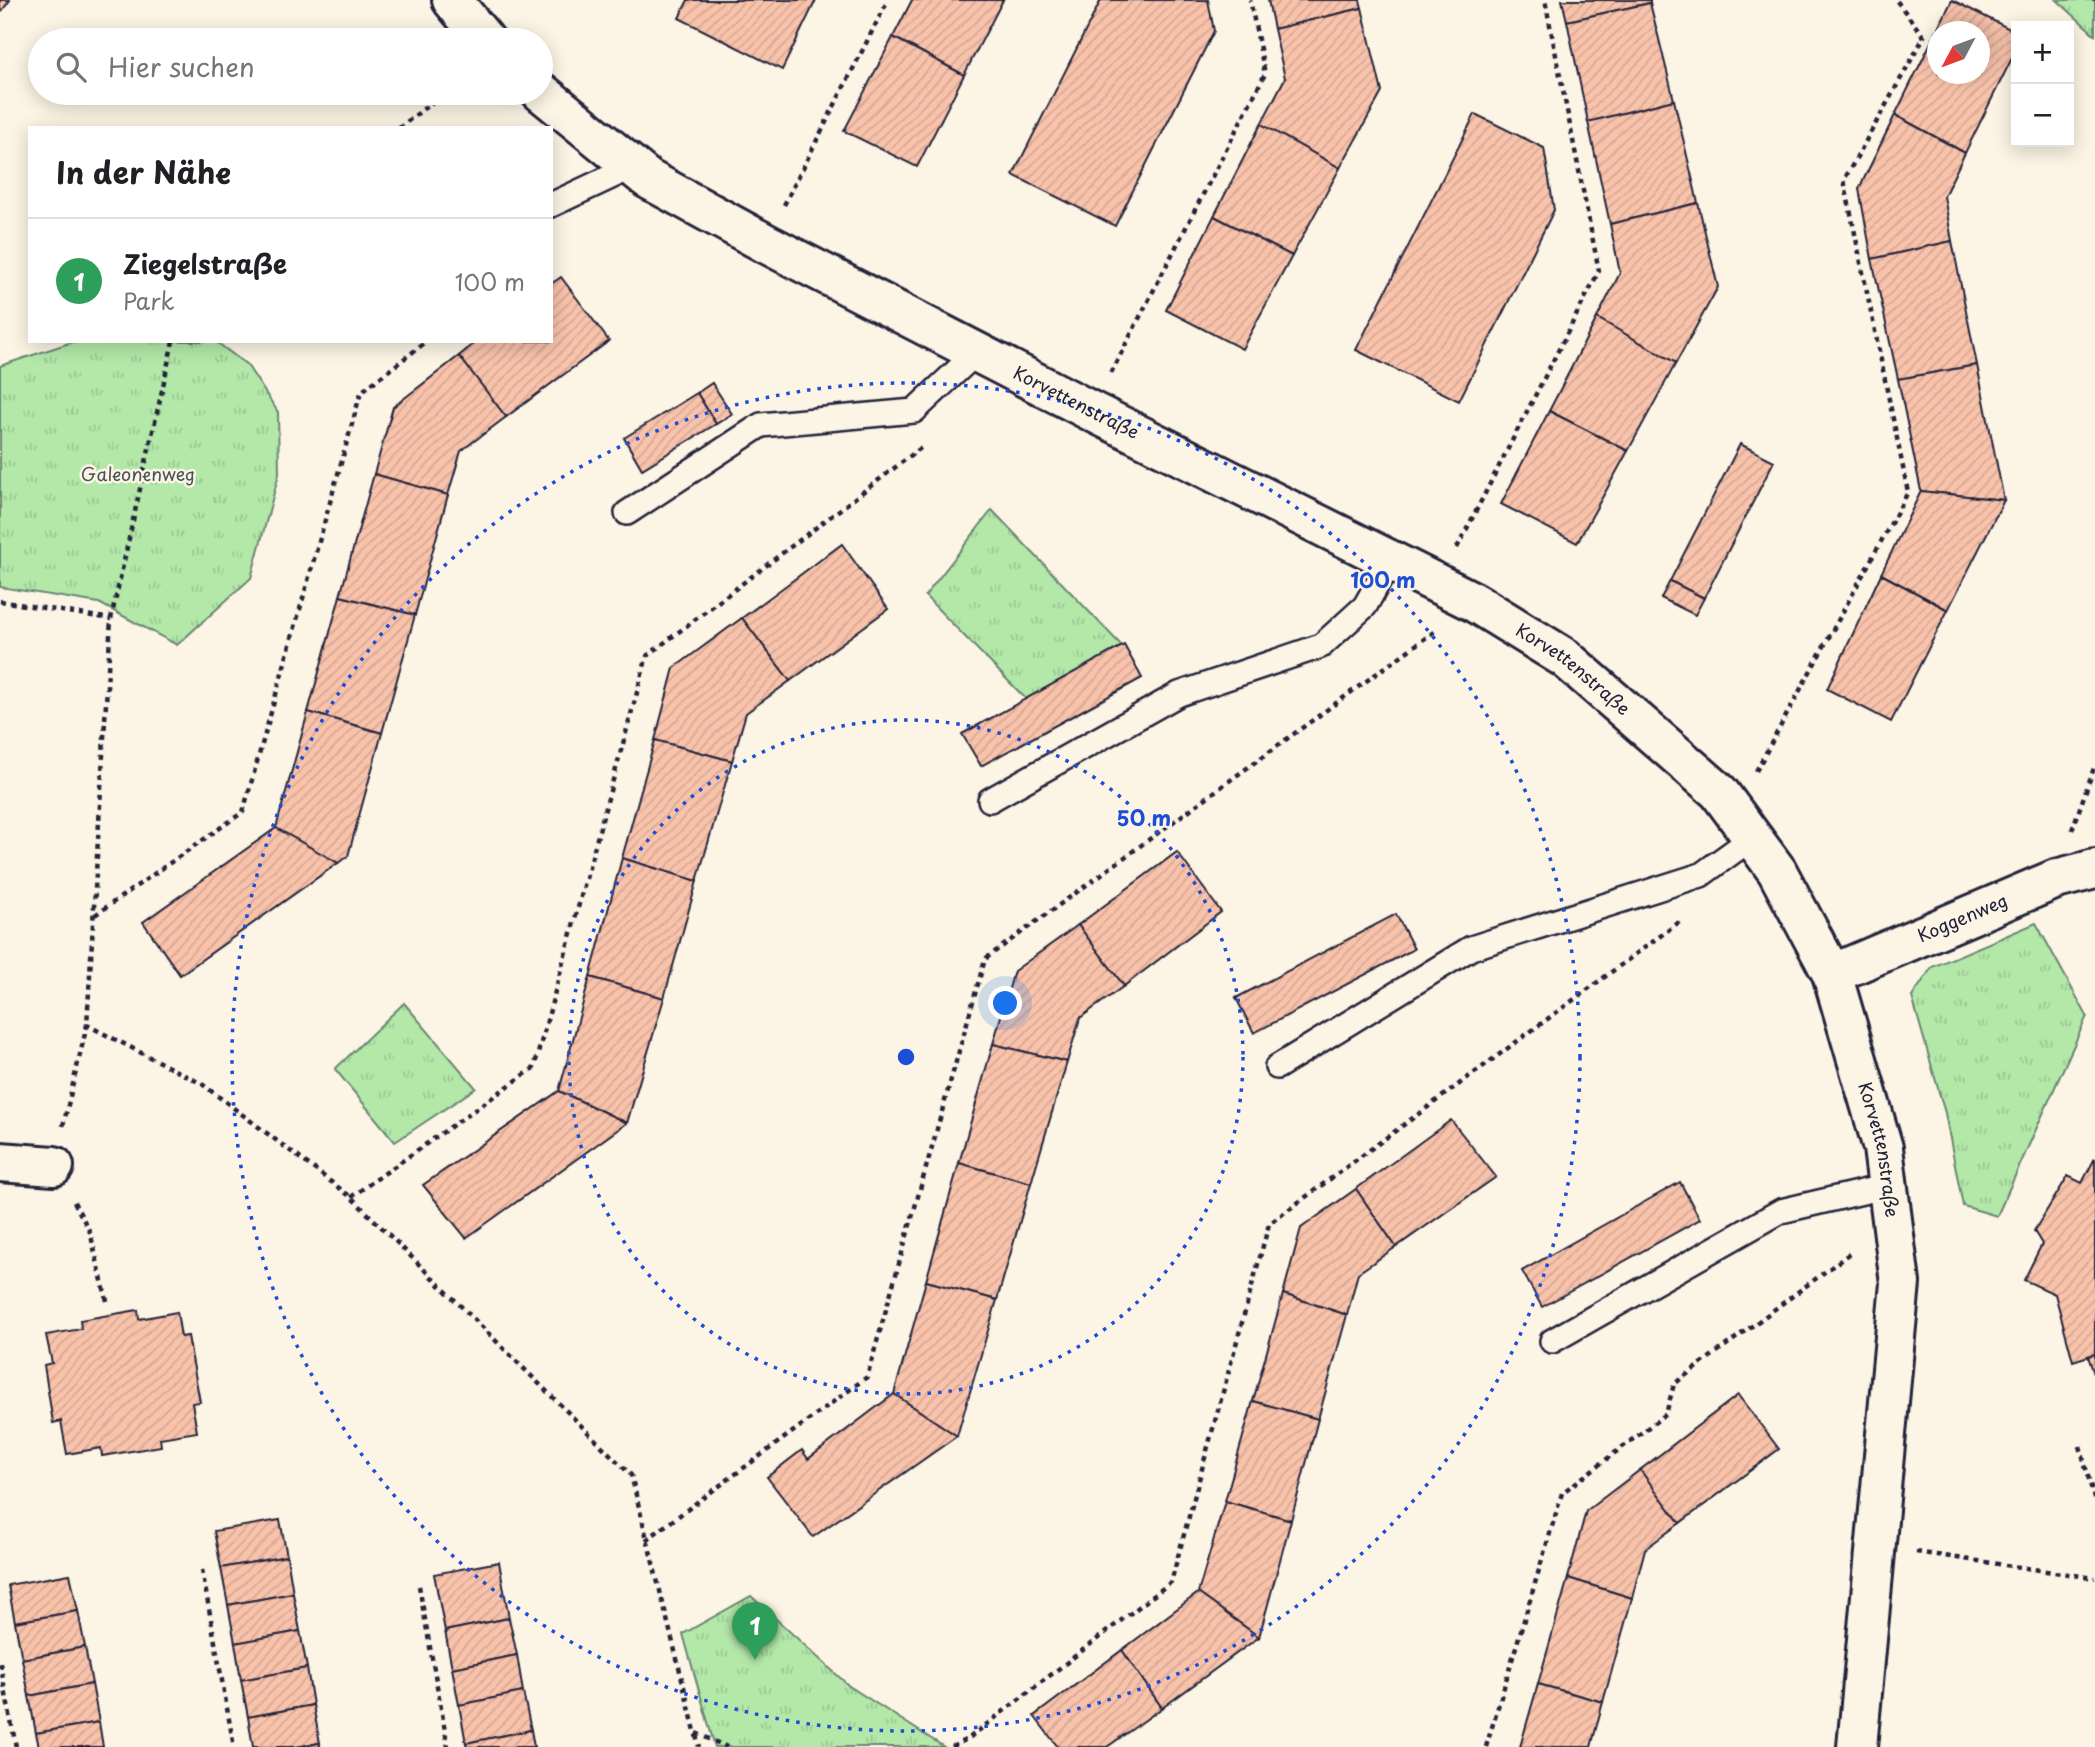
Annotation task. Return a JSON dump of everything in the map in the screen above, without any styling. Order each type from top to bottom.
[{"type":"street","points":[[452,0],[475,28]]},
{"type":"street","name":"Korvettenstraße","points":[[553,102],[648,179],[765,243],[976,353],[1474,602],[1565,658],[1719,792],[1777,871],[1832,974],[1883,1149],[1900,1283],[1857,1747]]},
{"type":"street","name":"Koggenweg","points":[[1832,974],[2056,879],[2095,869]]},
{"type":"street","points":[[0,1162],[54,1166]]},
{"type":"lane","points":[[553,204],[632,167]]},
{"type":"lane","points":[[627,513],[761,425],[914,411],[976,353]]},
{"type":"lane","points":[[990,800],[1179,694],[1321,646],[1364,606],[1391,560]]},
{"type":"lane","points":[[1276,1067],[1471,948],[1701,874],[1743,824]]},
{"type":"lane","points":[[1552,1341],[1781,1211],[1888,1186]]},
{"type":"path","points":[[765,243],[888,0]]},
{"type":"path","points":[[1091,411],[1265,74],[1250,0]]},
{"type":"path","points":[[1439,584],[1599,271],[1545,0]]},
{"type":"path","points":[[1743,824],[1908,492],[1844,180],[1924,37],[1895,0]]},
{"type":"path","points":[[402,126],[429,105]]},
{"type":"path","points":[[107,1301],[90,1232],[54,1166],[87,1025],[111,619],[173,343]]},
{"type":"path","points":[[94,916],[243,812],[361,392],[424,343]]},
{"type":"path","points":[[351,1197],[534,1068],[647,656],[932,439]]},
{"type":"path","points":[[0,601],[111,619]]},
{"type":"path","points":[[646,1540],[867,1377],[985,959],[1474,602]]},
{"type":"path","points":[[2056,879],[2095,765]]},
{"type":"path","points":[[952,1747],[969,1738],[1171,1582],[1269,1224],[1690,914]]},
{"type":"path","points":[[87,1025],[202,1084],[351,1197],[631,1475],[699,1747]]},
{"type":"path","points":[[1486,1747],[1562,1493],[1666,1414],[1674,1384],[1851,1252],[1894,1234]]},
{"type":"path","points":[[2080,1446],[2095,1502]]},
{"type":"path","points":[[1877,1546],[2095,1577]]},
{"type":"path","points":[[202,1570],[234,1747]]},
{"type":"path","points":[[419,1586],[448,1747]]},
{"type":"path","points":[[0,1663],[16,1747]]},
{"type":"path","points":[[694,1732],[727,1747]]},
{"type":"green space","points":[[2057,0],[2095,0],[2095,35]]},
{"type":"green space","name":"Galeonenweg","points":[[69,343],[218,343],[247,365],[278,412],[279,474],[251,578],[177,645],[99,603],[0,587],[0,366]]},
{"type":"green space","points":[[992,510],[1122,646],[1026,699],[925,596]]},
{"type":"green space","points":[[2036,923],[2087,1016],[1997,1216],[1963,1206],[1945,1113],[1912,997],[1932,967]]},
{"type":"green space","points":[[404,1003],[476,1088],[395,1142],[335,1069]]},
{"type":"green space","points":[[751,1596],[849,1686],[944,1747],[715,1747],[683,1634]]},
{"type":"building","points":[[0,0],[10,0],[0,14]]},
{"type":"building","points":[[688,0],[816,0],[782,70],[679,18]]},
{"type":"building","points":[[912,0],[1003,0],[964,75],[893,37]]},
{"type":"building","points":[[1101,0],[1208,0],[1214,31],[1115,226],[1013,175]]},
{"type":"building","points":[[1268,0],[1360,0],[1362,8],[1274,29]]},
{"type":"building","points":[[1562,0],[1650,0],[1650,3],[1567,21]]},
{"type":"building","points":[[1952,0],[2011,30],[2011,60],[1965,153],[1895,115],[1927,50],[1927,84],[1990,84],[1990,21],[1942,21]]},
{"type":"building","points":[[1650,3],[1674,100],[1588,122],[1567,21]]},
{"type":"building","points":[[1362,8],[1382,92],[1340,168],[1261,124],[1285,78],[1274,29]]},
{"type":"building","points":[[893,37],[964,75],[917,167],[844,131]]},
{"type":"building","points":[[1674,100],[1698,203],[1610,224],[1588,122]]},
{"type":"building","points":[[1475,114],[1544,148],[1554,210],[1459,401],[1356,350]]},
{"type":"building","points":[[1895,115],[1965,153],[1944,196],[1952,241],[1872,259],[1859,189]]},
{"type":"building","points":[[1261,124],[1340,168],[1292,256],[1214,216]]},
{"type":"building","points":[[1698,203],[1718,287],[1676,363],[1597,318],[1620,273],[1610,224]]},
{"type":"building","points":[[1214,216],[1292,256],[1242,349],[1166,310]]},
{"type":"building","points":[[1952,241],[1977,365],[1898,379],[1872,259]]},
{"type":"building","points":[[561,277],[609,341],[506,417],[459,356],[475,343],[553,343],[553,283]]},
{"type":"building","points":[[1597,318],[1676,363],[1628,451],[1549,411]]},
{"type":"building","points":[[459,356],[506,417],[461,451],[448,495],[374,474],[393,407]]},
{"type":"building","points":[[1977,365],[2004,500],[1921,491],[1898,379]]},
{"type":"building","points":[[712,383],[732,414],[716,424],[697,393]]},
{"type":"building","points":[[697,393],[716,424],[642,469],[624,438]]},
{"type":"building","points":[[1549,411],[1628,451],[1577,543],[1501,504]]},
{"type":"building","points":[[1740,444],[1774,461],[1704,598],[1670,581]]},
{"type":"building","points":[[374,474],[448,495],[415,615],[340,596]]},
{"type":"building","points":[[1921,491],[2004,500],[1948,610],[1881,574]]},
{"type":"building","points":[[842,544],[888,609],[790,681],[742,618]]},
{"type":"building","points":[[1881,574],[1948,610],[1891,722],[1827,689]]},
{"type":"building","points":[[1670,581],[1704,598],[1695,615],[1661,598]]},
{"type":"building","points":[[340,596],[415,615],[382,733],[308,712]]},
{"type":"building","points":[[742,618],[790,681],[746,713],[732,761],[655,740],[674,668]]},
{"type":"building","points":[[1124,645],[1142,678],[981,766],[962,734]]},
{"type":"building","points":[[308,712],[382,733],[348,856],[338,863],[276,828]]},
{"type":"building","points":[[655,740],[732,761],[697,881],[622,858]]},
{"type":"building","points":[[276,828],[338,863],[180,975],[143,922]]},
{"type":"building","points":[[1177,852],[1221,912],[1124,986],[1078,925]]},
{"type":"building","points":[[622,858],[697,881],[664,998],[590,977]]},
{"type":"building","points":[[1396,914],[1414,949],[1254,1033],[1236,998]]},
{"type":"building","points":[[1078,925],[1124,986],[1080,1018],[1067,1062],[993,1044],[1014,971]]},
{"type":"building","points":[[590,977],[664,998],[627,1123],[559,1091]]},
{"type":"building","points":[[993,1044],[1067,1062],[1031,1183],[959,1163]]},
{"type":"building","points":[[559,1091],[627,1123],[466,1238],[423,1185]]},
{"type":"building","points":[[1451,1120],[1496,1177],[1396,1247],[1356,1189]]},
{"type":"building","points":[[2095,1158],[2095,1354],[2073,1361],[2055,1294],[2024,1280],[2042,1244],[2034,1231],[2068,1176],[2082,1183]]},
{"type":"building","points":[[959,1163],[1031,1183],[997,1300],[926,1281]]},
{"type":"building","points":[[1680,1182],[1700,1219],[1542,1307],[1522,1271]]},
{"type":"building","points":[[1356,1189],[1396,1247],[1358,1273],[1347,1315],[1283,1294],[1301,1228]]},
{"type":"building","points":[[926,1281],[997,1300],[957,1436],[894,1394]]},
{"type":"building","points":[[1283,1294],[1347,1315],[1318,1419],[1253,1401]]},
{"type":"building","points":[[138,1310],[139,1319],[177,1312],[181,1337],[188,1336],[200,1402],[192,1403],[197,1432],[160,1438],[161,1446],[102,1456],[101,1448],[67,1454],[61,1421],[53,1423],[44,1365],[52,1363],[46,1335],[81,1329],[80,1320]]},
{"type":"building","points":[[2095,1354],[2095,1377],[2088,1356]]},
{"type":"building","points":[[894,1394],[957,1436],[813,1537],[767,1477],[802,1450],[808,1459]]},
{"type":"building","points":[[1738,1395],[1779,1449],[1680,1523],[1640,1470]]},
{"type":"building","points":[[1253,1401],[1318,1419],[1291,1520],[1225,1501]]},
{"type":"building","points":[[1640,1470],[1680,1523],[1645,1549],[1632,1598],[1568,1578],[1586,1511]]},
{"type":"building","points":[[1225,1501],[1291,1520],[1259,1637],[1198,1593]]},
{"type":"building","points":[[280,1520],[287,1556],[221,1568],[214,1531]]},
{"type":"building","points":[[287,1556],[293,1593],[228,1605],[221,1568]]},
{"type":"building","points":[[499,1562],[509,1618],[445,1631],[434,1574]]},
{"type":"building","points":[[70,1574],[78,1611],[15,1622],[8,1585]]},
{"type":"building","points":[[1568,1578],[1632,1598],[1603,1702],[1538,1684]]},
{"type":"building","points":[[293,1593],[300,1631],[235,1643],[228,1605]]},
{"type":"building","points":[[1198,1593],[1259,1637],[1162,1708],[1122,1650]]},
{"type":"building","points":[[78,1611],[85,1647],[22,1659],[15,1622]]},
{"type":"building","points":[[509,1618],[517,1655],[452,1668],[445,1631]]},
{"type":"building","points":[[300,1631],[307,1668],[241,1680],[235,1643]]},
{"type":"building","points":[[85,1647],[92,1684],[29,1696],[22,1659]]},
{"type":"building","points":[[1122,1650],[1162,1708],[1107,1747],[1058,1747],[1034,1716]]},
{"type":"building","points":[[517,1655],[523,1692],[459,1705],[452,1668]]},
{"type":"building","points":[[307,1668],[313,1705],[248,1717],[241,1680]]},
{"type":"building","points":[[92,1684],[99,1722],[36,1733],[29,1696]]},
{"type":"building","points":[[1538,1684],[1603,1702],[1591,1747],[1520,1747]]},
{"type":"building","points":[[523,1692],[531,1730],[466,1743],[459,1705]]},
{"type":"building","points":[[313,1705],[320,1743],[296,1747],[253,1747],[248,1717]]},
{"type":"building","points":[[99,1722],[103,1747],[39,1747],[36,1733]]},
{"type":"building","points":[[531,1730],[534,1747],[467,1747],[466,1743]]},
{"type":"building","points":[[320,1743],[320,1747],[296,1747]]},
{"type":"place","name":"Ziegelstraße","points":[[755,1660]]}]
